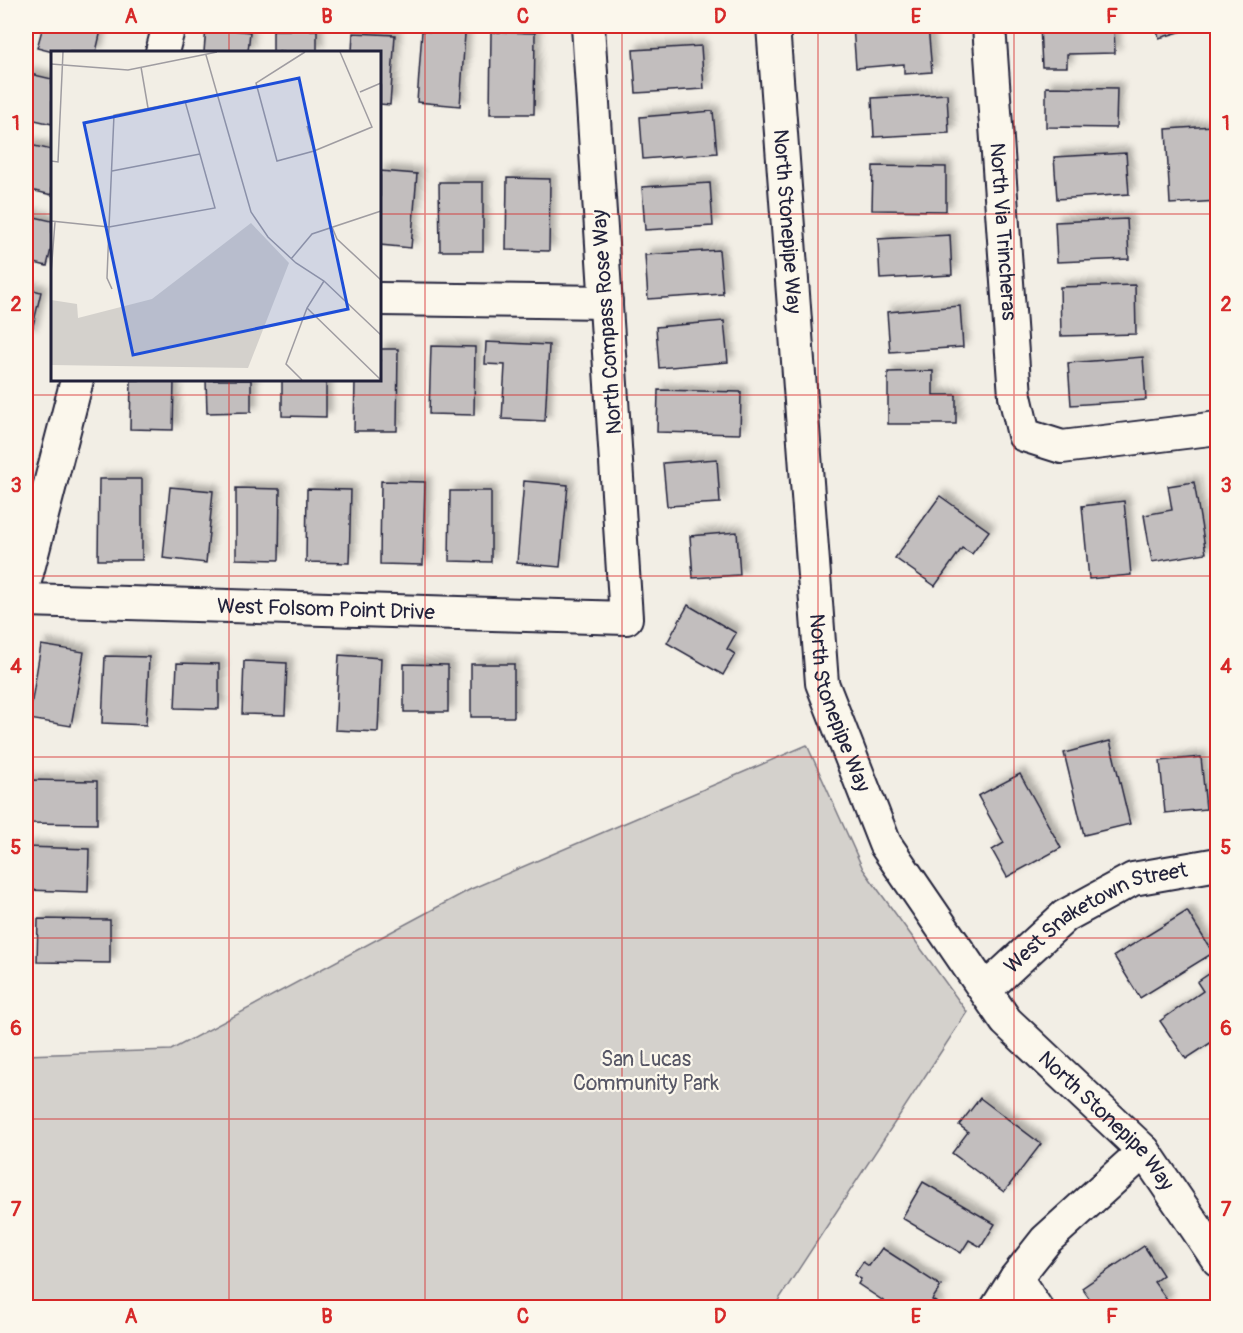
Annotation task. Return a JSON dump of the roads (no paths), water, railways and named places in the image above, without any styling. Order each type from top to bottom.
[{"type":"street","points":[[162,51],[169,26]]},
{"type":"street","name":"North Compass Rose Way","points":[[588,26],[626,618]]},
{"type":"street","name":"North Stonepipe Way","points":[[773,26],[822,683],[885,844],[1006,1021],[1144,1151],[1218,1260]]},
{"type":"street","name":"North Via Trincheras","points":[[988,26],[1015,396],[1024,435],[1062,447],[1218,428]]},
{"type":"street","points":[[381,298],[606,302]]},
{"type":"street","points":[[26,577],[77,381]]},
{"type":"street","name":"West Folsom Point Drive","points":[[26,600],[626,618]]},
{"type":"street","name":"West Snaketown Street","points":[[985,990],[1065,916],[1133,879],[1218,864]]},
{"type":"street","points":[[997,1308],[1016,1278],[1046,1240],[1144,1151]]},
{"type":"street","points":[[1016,1278],[1036,1308]]},
{"type":"park label","name":"San Lucas Community Park","points":[[646,1071]]}]
